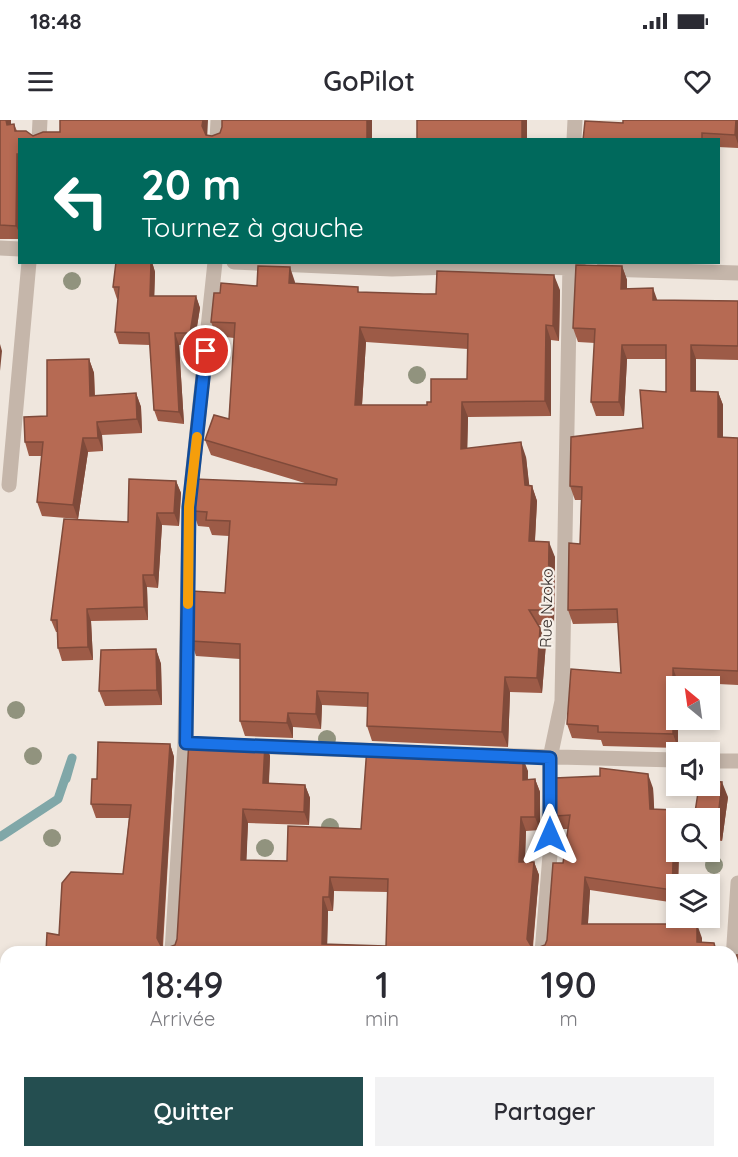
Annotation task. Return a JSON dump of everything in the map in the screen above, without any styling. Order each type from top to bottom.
[{"type":"street","points":[[39,138],[40,120]]},
{"type":"street","points":[[217,138],[218,120]]},
{"type":"street","points":[[574,120],[574,138]]},
{"type":"street","points":[[0,248],[18,249]]},
{"type":"street","points":[[9,485],[29,264]]},
{"type":"street","points":[[173,946],[191,744],[189,507],[215,264]]},
{"type":"street","points":[[279,264],[392,269],[570,265],[738,273]]},
{"type":"street","name":"Rue Nzoko","points":[[542,946],[550,855],[550,758],[562,701],[570,265]]},
{"type":"street","points":[[233,745],[400,752]]},
{"type":"street","points":[[469,755],[666,760]]},
{"type":"street","points":[[720,761],[738,761]]},
{"type":"street","points":[[734,946],[738,883]]},
{"type":"building","points":[[0,120],[6,120],[7,125],[14,124],[15,131],[26,131],[33,136],[43,132],[60,132],[60,120],[203,120],[202,126],[206,135],[212,136],[220,133],[222,120],[367,120],[367,138],[18,138],[16,226],[0,225]]},
{"type":"building","points":[[417,120],[522,120],[522,138],[417,138]]},
{"type":"building","points":[[623,120],[736,120],[735,135],[702,133],[702,138],[583,138],[585,121],[623,123]]},
{"type":"building","points":[[116,264],[151,264],[150,296],[196,296],[190,333],[175,333],[179,412],[154,410],[149,333],[115,332],[119,287],[113,287]]},
{"type":"building","points":[[576,265],[622,266],[621,289],[653,288],[653,300],[738,301],[738,346],[691,345],[691,391],[718,392],[718,437],[738,438],[738,671],[673,668],[673,676],[666,676],[666,730],[673,730],[673,734],[598,732],[598,726],[567,724],[571,669],[621,673],[617,609],[568,610],[569,543],[580,544],[582,487],[570,486],[571,437],[643,428],[640,390],[666,392],[666,345],[622,345],[619,402],[591,402],[595,329],[573,328]]},
{"type":"building","points":[[258,266],[290,267],[289,283],[358,287],[358,292],[436,294],[437,271],[554,275],[553,326],[546,325],[545,401],[462,402],[461,449],[521,442],[525,485],[532,486],[529,541],[549,542],[548,610],[529,610],[540,628],[537,678],[505,677],[502,732],[367,726],[368,693],[317,691],[316,714],[288,713],[287,723],[240,721],[240,644],[191,641],[192,591],[225,593],[230,521],[206,520],[207,512],[193,511],[195,479],[336,485],[337,479],[205,440],[214,415],[229,419],[235,323],[211,322],[214,293],[220,293],[221,283],[257,286]],"holes":[[[360,327],[468,334],[467,379],[431,379],[431,402],[427,402],[427,405],[355,405]]]},
{"type":"building","points":[[89,359],[90,396],[136,393],[137,419],[97,422],[98,438],[83,438],[73,505],[37,502],[43,442],[25,442],[24,417],[47,416],[47,360]]},
{"type":"building","points":[[129,479],[176,481],[174,513],[157,513],[154,575],[143,575],[144,607],[87,609],[88,647],[58,648],[57,620],[51,620],[64,519],[128,522]]},
{"type":"building","points":[[156,649],[157,690],[99,691],[101,650]]},
{"type":"building","points":[[189,740],[265,743],[263,783],[305,785],[304,812],[243,809],[241,860],[287,861],[288,826],[361,829],[367,747],[502,753],[501,757],[523,758],[523,780],[535,779],[535,817],[521,817],[519,862],[534,862],[527,939],[531,946],[386,946],[172,946],[177,939]],"holes":[[[330,877],[388,879],[386,946],[322,944],[323,897],[329,897]]]},
{"type":"building","points":[[98,742],[170,744],[157,938],[161,946],[46,946],[47,933],[59,935],[62,883],[71,872],[123,874],[131,805],[91,804],[92,779],[97,779]]},
{"type":"building","points":[[600,768],[648,774],[650,809],[666,810],[666,862],[673,862],[673,874],[666,874],[666,889],[585,877],[582,924],[666,924],[666,928],[697,928],[697,942],[714,943],[715,946],[542,946],[547,940],[553,863],[563,863],[570,815],[555,816],[555,778],[600,776]]},
{"type":"building","points":[[720,782],[722,782],[719,808],[696,808],[697,796],[720,796]]},
{"type":"waterway","points":[[0,837],[58,799],[72,758],[66,779]]},
{"type":"slow traffic","points":[[188,604],[189,507],[197,437]]},
{"type":"route","points":[[206,351],[189,507],[186,743],[550,758],[550,835]]}]
